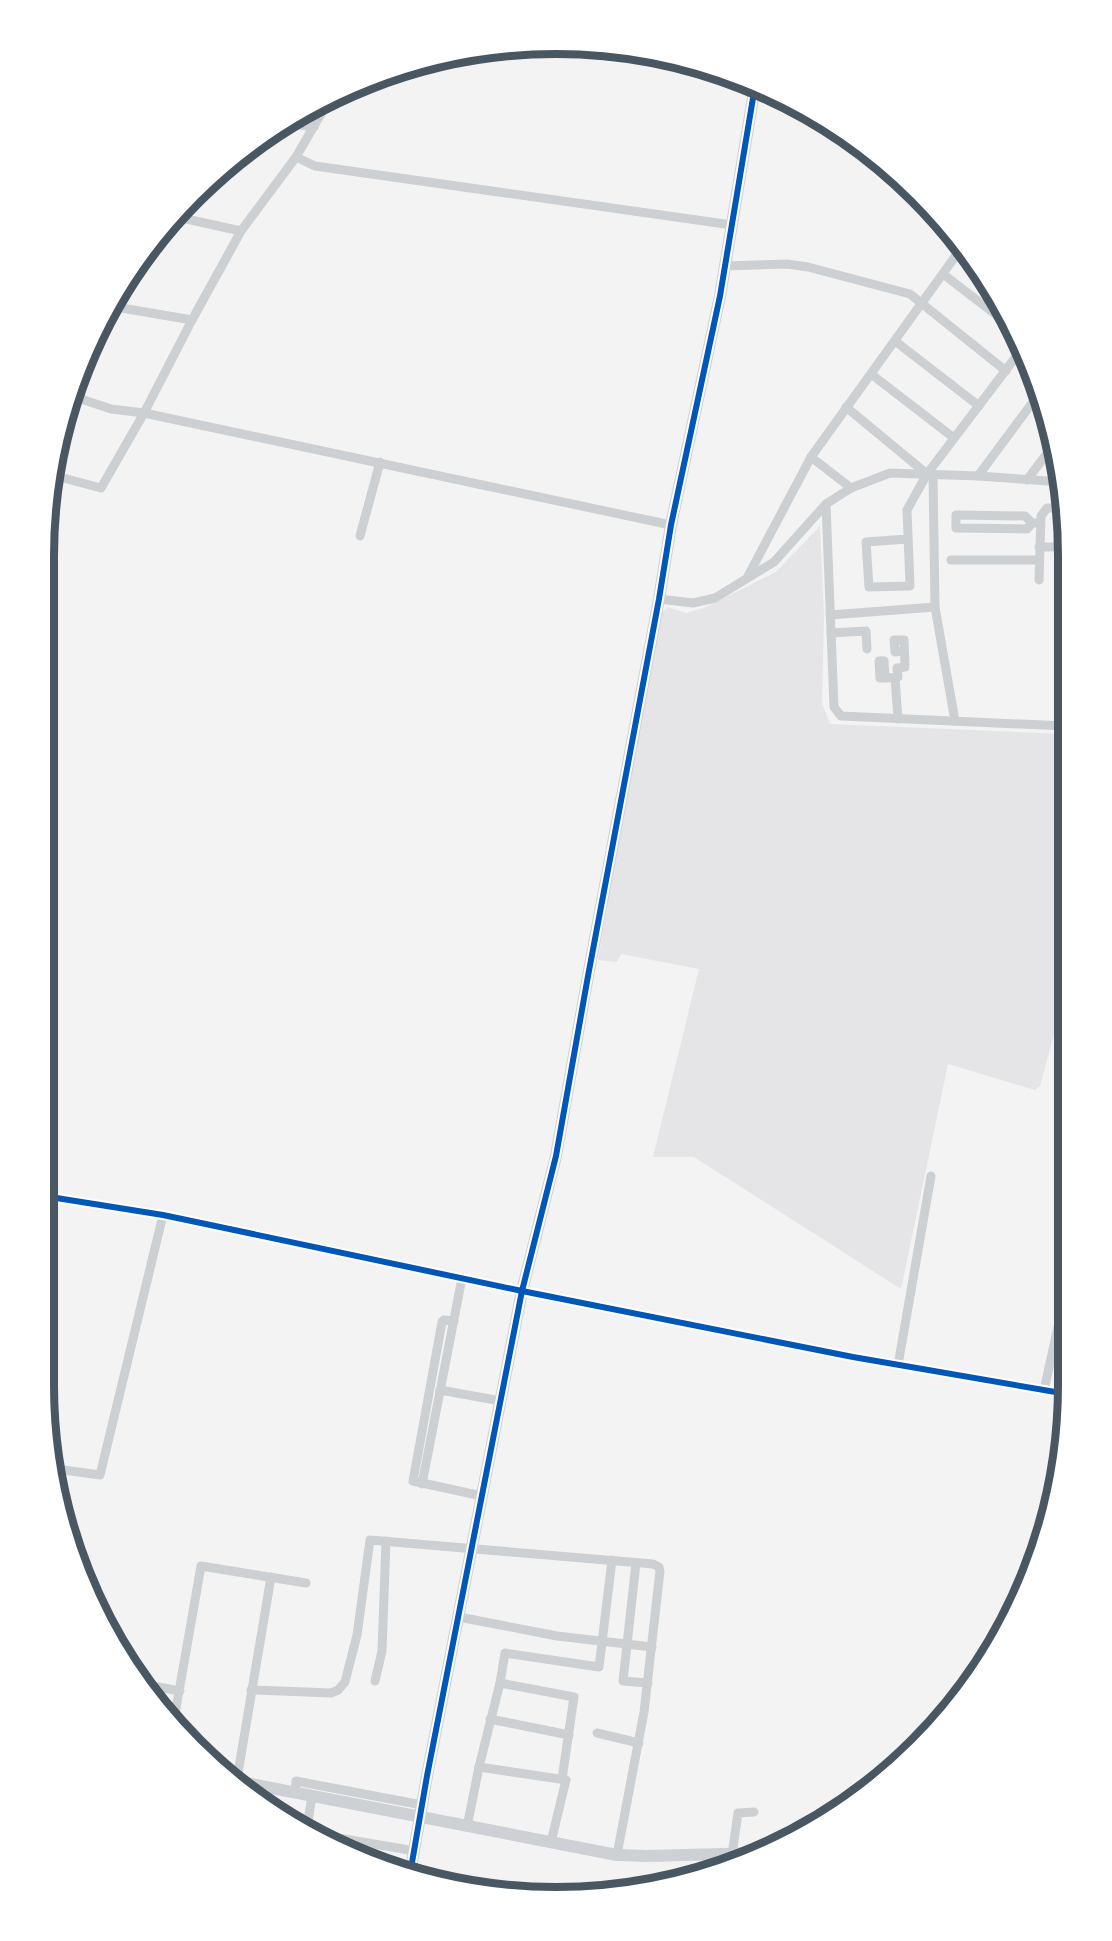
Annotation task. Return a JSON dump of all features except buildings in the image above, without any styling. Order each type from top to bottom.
[{"type":"street","points":[[412,1866],[421,1811],[522,1291],[556,1156],[659,599],[670,525],[725,266],[754,95]]},
{"type":"street","points":[[60,477],[101,488],[144,413],[241,231],[296,157],[322,112]]},
{"type":"street","points":[[299,125],[314,127]]},
{"type":"street","points":[[296,157],[315,166],[732,225]]},
{"type":"street","points":[[185,219],[241,231]]},
{"type":"street","points":[[748,578],[811,457],[957,255]]},
{"type":"street","points":[[725,266],[787,264],[808,267],[910,294],[1006,371]]},
{"type":"street","points":[[944,274],[996,315]]},
{"type":"street","points":[[120,308],[192,320]]},
{"type":"street","points":[[895,340],[979,406]]},
{"type":"street","points":[[908,538],[866,542],[869,587],[910,586],[907,510],[954,438],[1016,356]]},
{"type":"street","points":[[871,374],[954,438]]},
{"type":"street","points":[[80,399],[111,409],[144,413],[670,525]]},
{"type":"street","points":[[978,476],[1033,402]]},
{"type":"street","points":[[846,408],[930,474],[935,607],[955,721]]},
{"type":"street","points":[[1027,480],[1047,453]]},
{"type":"street","points":[[811,457],[850,488]]},
{"type":"street","points":[[360,536],[380,462]]},
{"type":"street","points":[[659,599],[693,603],[715,598],[774,562],[826,504],[850,488],[890,473],[1052,481]]},
{"type":"street","points":[[826,504],[834,707],[841,716],[1058,726]]},
{"type":"street","points":[[1036,523],[1025,516],[956,515],[956,528],[1028,530],[1036,523],[1047,508],[1056,508]]},
{"type":"street","points":[[1036,523],[1039,580]]},
{"type":"street","points":[[1039,547],[1058,548]]},
{"type":"street","points":[[951,560],[1039,561]]},
{"type":"street","points":[[830,615],[935,607]]},
{"type":"street","points":[[831,633],[866,631],[867,649]]},
{"type":"street","points":[[898,719],[890,678],[898,677],[897,668],[905,667],[904,651]]},
{"type":"street","points":[[898,1365],[931,1176]]},
{"type":"street","points":[[54,1198],[163,1215],[522,1291],[898,1365],[1058,1392]]},
{"type":"street","points":[[61,1470],[100,1475],[163,1215]]},
{"type":"street","points":[[422,1484],[462,1278]]},
{"type":"street","points":[[454,1321],[444,1320],[442,1322],[413,1480],[414,1483],[482,1496]]},
{"type":"street","points":[[1044,1390],[1058,1327]]},
{"type":"street","points":[[440,1390],[501,1401]]},
{"type":"street","points":[[251,1690],[331,1693],[338,1690],[345,1682],[357,1635],[370,1540],[653,1564],[659,1567],[660,1571],[648,1683],[617,1855]]},
{"type":"street","points":[[375,1681],[381,1651],[386,1541]]},
{"type":"street","points":[[467,1827],[505,1653],[599,1667],[612,1560]]},
{"type":"street","points":[[636,1563],[623,1681],[648,1683]]},
{"type":"street","points":[[176,1712],[201,1566],[306,1583]]},
{"type":"street","points":[[238,1773],[271,1576]]},
{"type":"street","points":[[459,1617],[525,1630],[652,1647]]},
{"type":"street","points":[[500,1683],[574,1697],[562,1779]]},
{"type":"street","points":[[155,1686],[180,1691]]},
{"type":"street","points":[[490,1719],[569,1735]]},
{"type":"street","points":[[597,1733],[639,1743]]},
{"type":"street","points":[[479,1767],[566,1780],[551,1842]]},
{"type":"street","points":[[294,1792],[296,1781],[421,1811],[467,1827],[617,1855],[728,1856]]},
{"type":"street","points":[[251,1784],[312,1796],[421,1811]]},
{"type":"street","points":[[308,1821],[312,1796]]},
{"type":"street","points":[[732,1855],[738,1813],[754,1812]]},
{"type":"street","points":[[341,1838],[415,1851]]},
{"type":"shaded area","points":[[820,526],[824,616],[822,703],[830,724],[1058,734],[1058,1020],[1040,1086],[1035,1090],[948,1064],[901,1289],[694,1157],[653,1157],[699,969],[621,954],[617,962],[598,960],[627,786],[661,614],[668,607],[686,613],[704,608],[776,572]]},
{"type":"cycle path","points":[[412,1865],[522,1291],[556,1156],[671,525],[720,296],[754,95]]},
{"type":"cycle path","points":[[54,1198],[163,1215],[522,1291],[853,1357],[1058,1392]]}]
